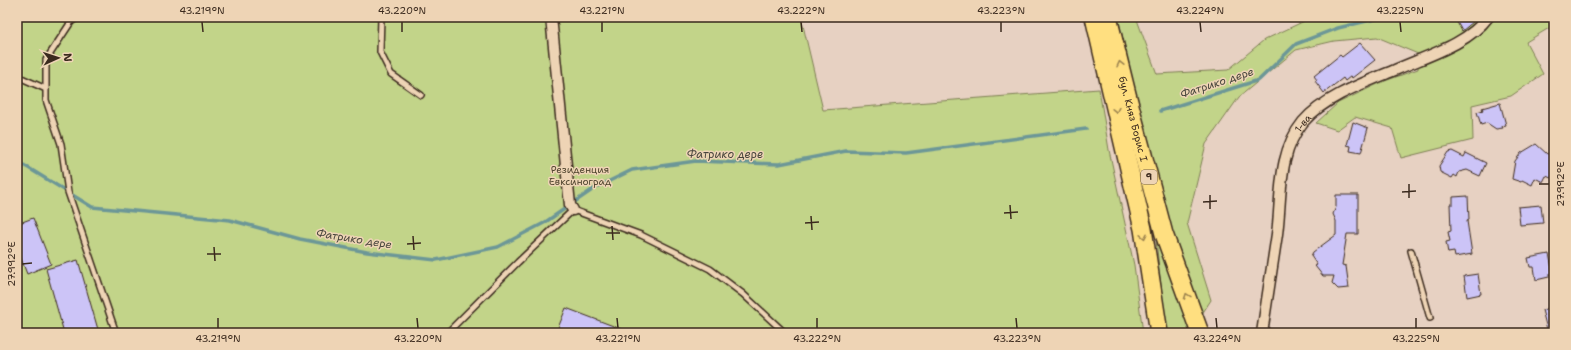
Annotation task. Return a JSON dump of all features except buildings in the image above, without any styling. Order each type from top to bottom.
[{"type":"highway","name":"бул. Княз Борис I","points":[[1094,17],[1143,230],[1159,333]]},
{"type":"highway","name":"бул. Княз Борис I","points":[[1108,17],[1164,234],[1200,333]]},
{"type":"street","points":[[551,17],[570,205],[574,210]]},
{"type":"street","name":"1-ва","points":[[1262,333],[1277,233],[1282,169],[1289,147],[1304,122],[1323,105],[1353,88],[1445,48],[1468,36],[1483,24],[1488,17]]},
{"type":"lane","points":[[78,17],[71,22],[46,60],[46,100],[61,144],[68,192],[116,333]]},
{"type":"lane","points":[[381,17],[380,52],[392,74],[421,95]]},
{"type":"lane","points":[[17,76],[46,89]]},
{"type":"lane","points":[[447,333],[518,262],[574,210],[641,235],[710,269],[743,294],[785,333]]},
{"type":"lane","points":[[1411,251],[1430,318]]},
{"type":"green space","name":"Резиденция Евксиноград","points":[[17,17],[801,17],[823,110],[1099,89],[1109,150],[1134,265],[1143,333],[17,333]]},
{"type":"green space","points":[[1118,17],[1136,17],[1157,74],[1228,70],[1264,40],[1313,17],[1554,17],[1554,25],[1526,42],[1543,74],[1511,96],[1472,105],[1473,140],[1401,158],[1392,128],[1355,117],[1337,130],[1316,123],[1338,103],[1382,82],[1418,69],[1418,54],[1377,37],[1334,41],[1296,50],[1239,97],[1206,144],[1187,223],[1211,300],[1202,314],[1172,237],[1154,175]]},
{"type":"green space","points":[[1156,240],[1160,240],[1194,333],[1166,333]]},
{"type":"waterway","name":"Фатрико дере","points":[[1160,111],[1259,80],[1296,44],[1338,28],[1383,17]]},
{"type":"waterway","name":"Фатрико дере","points":[[17,161],[92,207],[230,220],[300,239],[367,252],[436,260],[498,247],[544,223],[595,188],[632,170],[696,161],[779,164],[846,151],[906,153],[1086,129]]}]
